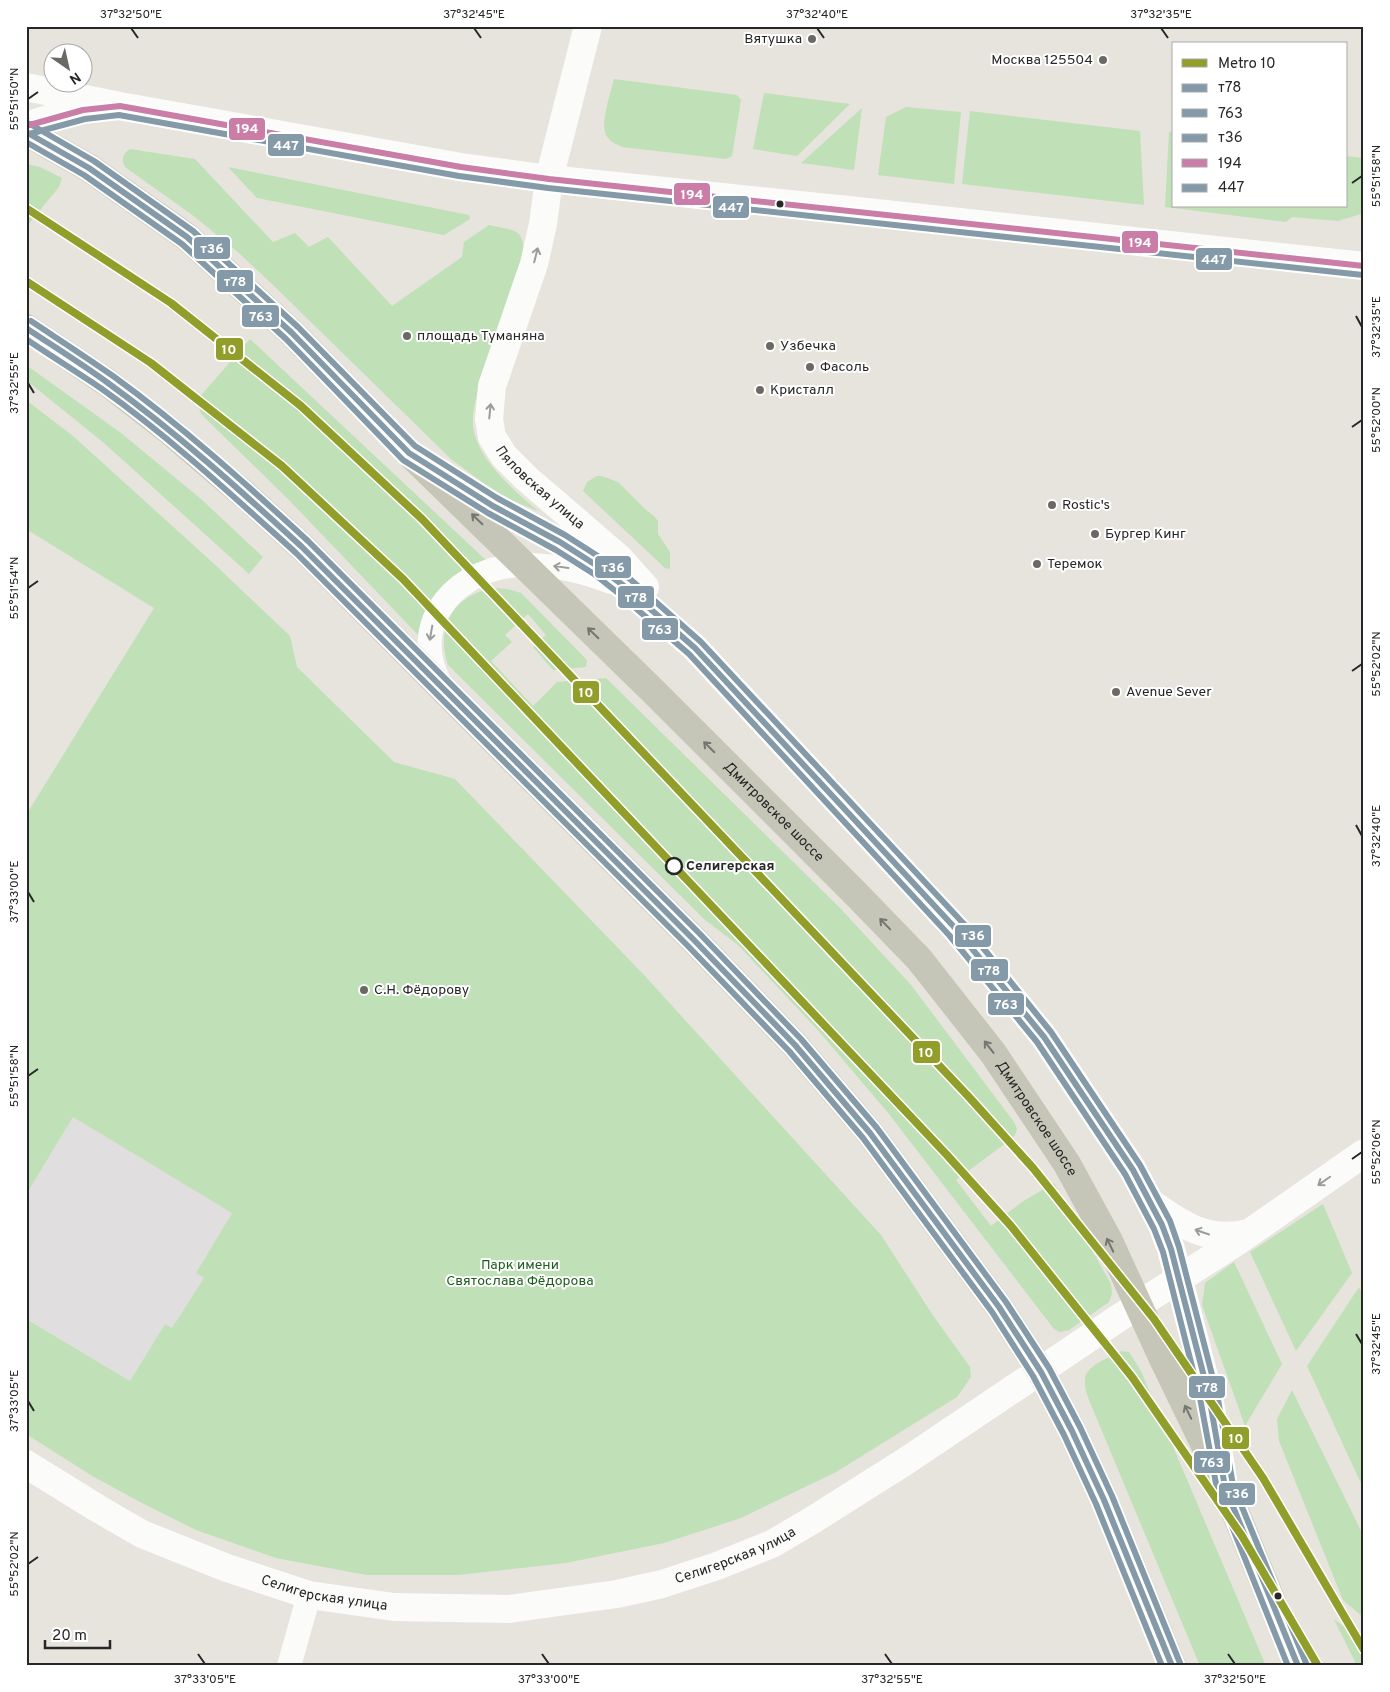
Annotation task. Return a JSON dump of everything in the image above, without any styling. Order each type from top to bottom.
[{"type":"main road","name":"Дмитровское шоссе","points":[[26,132],[89,168],[186,237],[292,334],[409,453],[660,698],[919,959],[994,1053],[1067,1164],[1109,1241],[1225,1487],[1298,1666]]},
{"type":"main road","points":[[26,328],[116,390],[171,432],[302,547],[693,938],[795,1045],[870,1133],[999,1307],[1041,1372],[1072,1431],[1104,1500],[1172,1666]]},
{"type":"street","name":"Пяловская улица","points":[[588,26],[550,179],[544,224],[534,264],[492,386],[488,419],[492,437],[504,456],[526,478],[619,558],[658,601],[695,648]]},
{"type":"street","points":[[26,87],[120,106],[460,167],[550,179],[1364,266]]},
{"type":"street","points":[[26,126],[78,110],[120,106]]},
{"type":"street","points":[[409,453],[493,506],[560,542],[599,567],[624,586],[695,648],[956,929],[1044,1037],[1133,1170],[1151,1203],[1171,1249],[1209,1396],[1225,1487]]},
{"type":"street","points":[[450,696],[440,684],[433,671],[429,641],[437,612],[456,588],[469,580],[501,568],[523,565],[562,567],[624,586]]},
{"type":"street","name":"Селигерская улица","points":[[26,1464],[142,1534],[227,1568],[310,1595],[394,1606],[509,1609],[617,1594],[662,1584],[717,1566],[772,1544],[811,1521],[1041,1372],[1138,1305],[1249,1233],[1364,1153]]},
{"type":"street","points":[[1151,1203],[1173,1218],[1202,1232],[1220,1237],[1232,1237],[1249,1233]]},
{"type":"street","points":[[289,1666],[310,1595]]},
{"type":"shaded area","points":[[73,1117],[232,1213],[196,1273],[204,1278],[172,1329],[165,1324],[130,1381],[26,1319],[26,1195]]},
{"type":"green space","points":[[614,79],[737,95],[741,100],[732,156],[726,159],[622,147],[613,142],[606,135],[604,123]]},
{"type":"green space","points":[[764,93],[850,104],[797,156],[753,149]]},
{"type":"green space","points":[[906,107],[961,112],[954,184],[878,175],[886,117]]},
{"type":"green space","points":[[862,108],[854,170],[801,163]]},
{"type":"green space","points":[[970,111],[1140,131],[1144,205],[962,184]]},
{"type":"green space","points":[[1169,132],[1172,132],[1172,208],[1165,207]]},
{"type":"green space","points":[[130,149],[195,159],[273,242],[295,233],[309,247],[328,237],[392,306],[462,257],[464,242],[489,225],[513,230],[521,236],[524,260],[480,385],[476,398],[473,422],[478,444],[492,466],[510,486],[538,511],[509,499],[490,488],[451,459],[238,252],[191,214],[125,167],[123,157]]},
{"type":"green space","points":[[1348,156],[1364,158],[1364,191],[1361,214],[1338,221],[1292,217],[1286,222],[1173,208],[1348,208]]},
{"type":"green space","points":[[26,164],[40,167],[62,178],[59,187],[26,227]]},
{"type":"green space","points":[[228,167],[469,215],[470,219],[444,235],[257,198]]},
{"type":"green space","points":[[250,339],[489,563],[463,571],[446,583],[433,599],[425,617],[420,637],[289,500],[201,414],[197,400]]},
{"type":"green space","points":[[26,365],[121,433],[201,499],[263,557],[249,574],[104,443],[26,380]]},
{"type":"green space","name":"Парк имени Святослава Фёдорова","points":[[26,400],[73,436],[212,562],[290,636],[297,667],[394,762],[455,779],[644,975],[881,1235],[932,1314],[970,1367],[971,1377],[957,1397],[836,1472],[741,1518],[664,1543],[566,1563],[458,1575],[366,1575],[276,1558],[196,1530],[94,1477],[26,1434],[26,1319],[130,1381],[165,1324],[172,1328],[204,1278],[196,1273],[232,1213],[73,1117],[26,1195],[26,809],[29,810],[154,608],[26,529]]},
{"type":"green space","points":[[597,476],[618,482],[658,521],[658,534],[670,552],[670,569],[665,568],[583,491],[587,482]]},
{"type":"green space","points":[[493,588],[521,593],[587,660],[586,667],[553,670],[533,647],[546,635],[528,614],[505,635],[512,642],[491,661],[533,706],[557,682],[606,678],[840,908],[911,985],[1014,1122],[1017,1129],[1015,1135],[1010,1140],[956,1180],[991,1226],[1022,1202],[1054,1183],[1111,1284],[1112,1294],[1109,1302],[1069,1330],[1060,1332],[1054,1329],[889,1114],[816,1028],[737,944],[705,920],[448,665],[444,638],[446,626],[451,615],[458,605],[468,598]]},
{"type":"green space","points":[[1323,1204],[1352,1273],[1296,1351],[1250,1252]]},
{"type":"green space","points":[[1234,1262],[1282,1364],[1245,1426],[1202,1305],[1205,1283]]},
{"type":"green space","points":[[1359,1287],[1364,1297],[1364,1490],[1307,1366]]},
{"type":"green space","points":[[1121,1351],[1129,1352],[1141,1371],[1266,1666],[1200,1666],[1086,1390],[1085,1380],[1089,1370],[1099,1362]]},
{"type":"green space","points":[[1292,1390],[1364,1537],[1364,1618],[1343,1600],[1279,1441],[1277,1419]]},
{"type":"green space","points":[[1334,1619],[1364,1642],[1364,1666],[1357,1666]]},
{"type":"metro line","name":"10","points":[[26,208],[171,303],[301,406],[422,519],[968,1096],[1033,1168],[1154,1319],[1263,1478],[1364,1650]]},
{"type":"metro line","name":"10","points":[[26,281],[151,363],[282,466],[403,579],[946,1154],[1011,1226],[1132,1377],[1242,1536],[1318,1666]]},
{"type":"transit line","name":"194","points":[[26,126],[83,110],[120,106],[461,167],[549,179],[1364,266]]},
{"type":"transit line","name":"447","points":[[29,134],[85,119],[119,115],[459,176],[548,188],[1363,275]]},
{"type":"transit line","name":"т36","points":[[30,124],[94,161],[193,231],[298,327],[415,446],[497,498],[565,535],[630,579],[701,642],[963,923],[1051,1032],[1140,1165],[1170,1221],[1179,1247],[1217,1394],[1233,1485],[1306,1663]]},
{"type":"transit line","name":"т78","points":[[26,132],[89,168],[187,237],[292,333],[409,453],[493,506],[560,542],[624,586],[695,648],[956,929],[1044,1037],[1133,1170],[1162,1225],[1171,1249],[1209,1396],[1225,1487],[1298,1666]]},
{"type":"transit line","name":"763","points":[[26,142],[84,175],[182,244],[286,339],[403,460],[488,513],[556,550],[594,574],[618,593],[689,654],[949,935],[1037,1042],[1125,1174],[1154,1229],[1163,1252],[1200,1398],[1217,1489],[1288,1666]]},
{"type":"transit line","name":"т36","points":[[31,321],[139,395],[237,476],[308,541],[699,933],[801,1039],[877,1128],[1006,1302],[1049,1368],[1080,1427],[1112,1496],[1180,1663]]},
{"type":"transit line","name":"т78","points":[[26,328],[134,402],[232,483],[302,547],[693,939],[795,1045],[870,1133],[999,1307],[1041,1372],[1072,1431],[1104,1500],[1172,1666]]},
{"type":"transit line","name":"763","points":[[26,339],[102,389],[153,427],[202,468],[296,553],[687,945],[789,1051],[863,1138],[992,1312],[1033,1376],[1064,1435],[1096,1504],[1162,1666]]},
{"type":"place","name":"Вятушка","points":[[812,39]]},
{"type":"place","name":"Москва 125504","points":[[1103,60]]},
{"type":"place","name":"площадь Туманяна","points":[[407,336]]},
{"type":"place","name":"Узбечка","points":[[770,346]]},
{"type":"place","name":"Фасоль","points":[[810,367]]},
{"type":"place","name":"Кристалл","points":[[760,390]]},
{"type":"place","name":"Rostic's","points":[[1052,505]]},
{"type":"place","name":"Бургер Кинг","points":[[1095,534]]},
{"type":"place","name":"Теремок","points":[[1037,564]]},
{"type":"place","name":"Avenue Sever","points":[[1116,692]]},
{"type":"place","name":"Селигерская","points":[[674,866]]},
{"type":"place","name":"С.Н. Фёдорову","points":[[364,990]]}]
